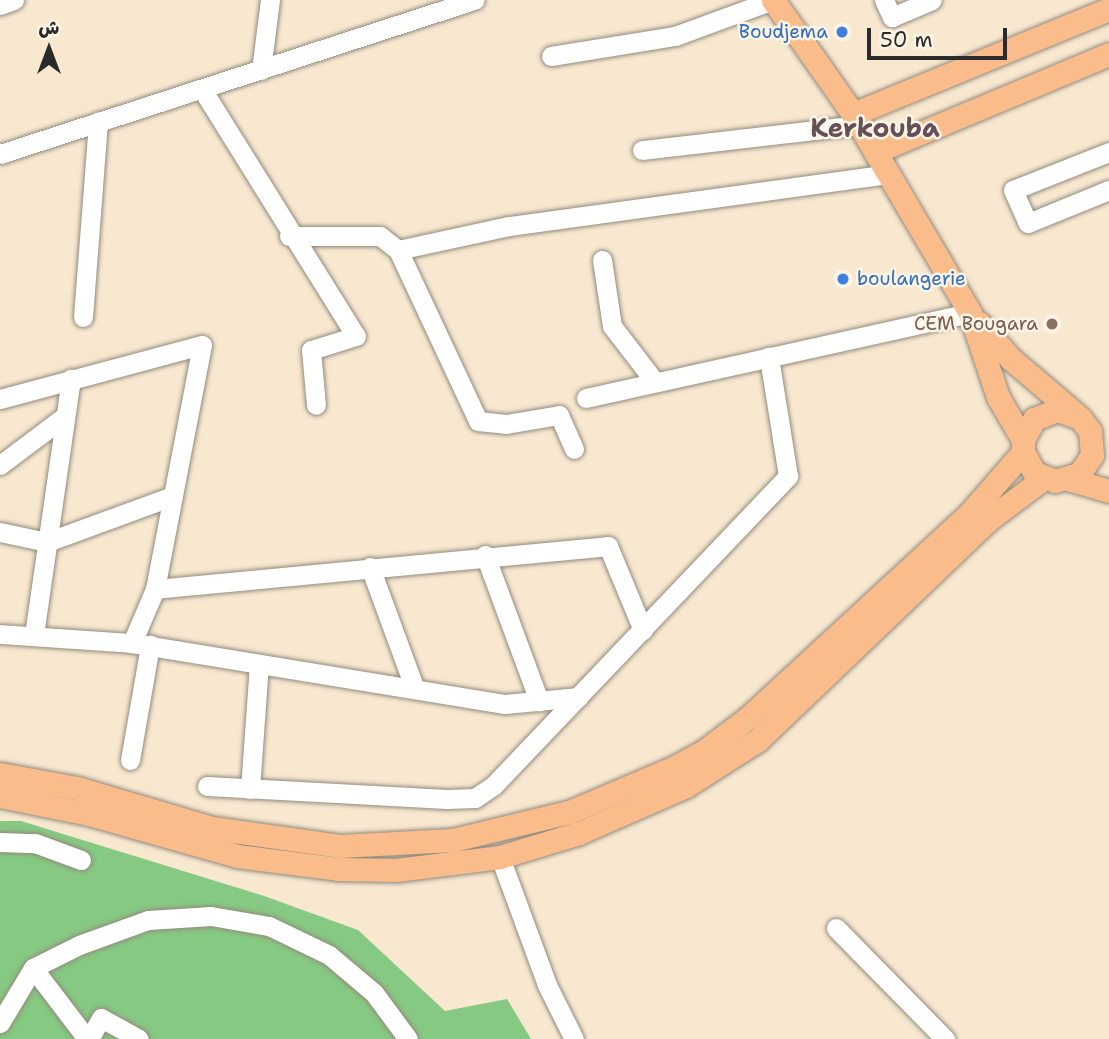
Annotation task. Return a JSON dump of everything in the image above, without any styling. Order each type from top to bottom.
[{"type":"main road","points":[[773,0],[856,120],[970,313],[1011,359],[1109,448]]},
{"type":"main road","points":[[856,120],[1109,9]]},
{"type":"main road","points":[[875,152],[1109,54]]},
{"type":"main road","points":[[970,313],[998,397],[1034,472],[1044,478],[1068,479],[1109,492]]},
{"type":"main road","points":[[0,774],[77,788],[225,831],[341,846],[453,840],[569,812],[675,767],[707,750],[749,717],[969,514],[1023,446],[1027,429],[1045,413],[1057,410],[1085,424]]},
{"type":"main road","points":[[1068,479],[1087,466],[1092,455],[1085,424]]},
{"type":"main road","points":[[0,796],[89,814],[205,848],[279,864],[396,870],[500,857],[579,833],[720,767],[802,700],[987,521],[1044,478]]},
{"type":"street","points":[[0,5],[14,0]]},
{"type":"street","points":[[261,70],[270,0]]},
{"type":"street","points":[[0,154],[475,0]]},
{"type":"street","points":[[551,56],[675,36],[773,0]]},
{"type":"street","points":[[884,0],[892,17],[932,0]]},
{"type":"street","points":[[202,89],[289,236],[356,336],[311,350],[316,405]]},
{"type":"street","points":[[642,150],[856,120]]},
{"type":"street","points":[[83,317],[98,122]]},
{"type":"street","points":[[1109,152],[1013,190],[1028,223],[1109,190]]},
{"type":"street","points":[[398,250],[509,226],[887,174]]},
{"type":"street","points":[[289,236],[380,236],[398,250],[478,421],[506,424],[559,415],[574,449]]},
{"type":"street","points":[[602,260],[612,326],[655,382]]},
{"type":"street","points":[[586,398],[970,313]]},
{"type":"street","points":[[0,399],[202,345],[155,589],[141,644],[130,760]]},
{"type":"street","points":[[207,786],[475,798],[493,786],[788,476],[769,357]]},
{"type":"street","points":[[34,635],[71,379]]},
{"type":"street","points":[[0,465],[64,417]]},
{"type":"street","points":[[0,533],[47,542],[173,496]]},
{"type":"street","points":[[155,589],[608,545],[643,630]]},
{"type":"street","points":[[485,555],[539,701]]},
{"type":"street","points":[[370,567],[415,690]]},
{"type":"street","points":[[0,634],[141,644],[505,704],[579,697]]},
{"type":"street","points":[[250,789],[259,664]]},
{"type":"street","points":[[2,844],[35,843],[81,860]]},
{"type":"street","points":[[500,857],[547,985],[574,1039]]},
{"type":"street","points":[[0,1023],[33,968],[114,929],[181,915],[239,919],[300,939],[330,955],[374,993],[408,1039]]},
{"type":"street","points":[[835,928],[945,1039]]},
{"type":"street","points":[[33,968],[88,1039],[101,1018],[139,1039]]},
{"type":"green space","points":[[0,821],[21,821],[264,896],[358,930],[445,1011],[507,999],[531,1039],[0,1039]]},
{"type":"place","name":"Boudjema","points":[[842,32]]},
{"type":"place","name":"boulangerie","points":[[843,279]]},
{"type":"place","name":"CEM Bougara","points":[[1052,324]]},
{"type":"district","name":"Kerkouba","points":[[875,128]]}]
